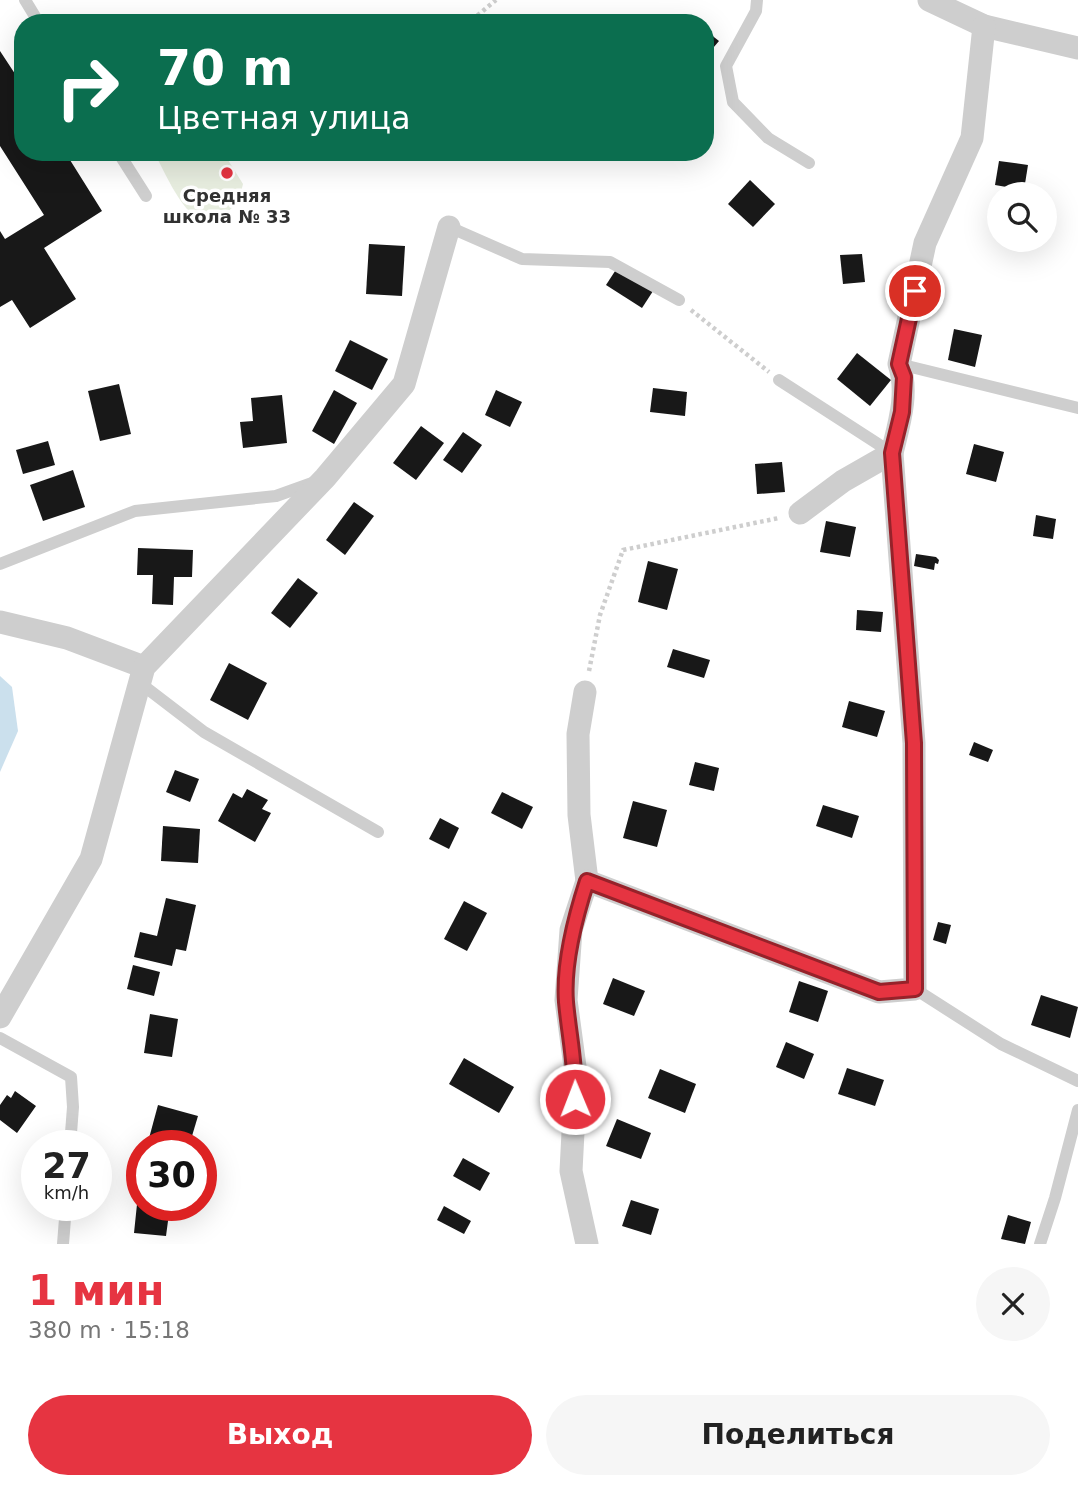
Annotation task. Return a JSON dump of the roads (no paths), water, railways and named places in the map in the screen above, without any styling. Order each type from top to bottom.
[{"type":"street","points":[[929,0],[984,26],[1078,48]]},
{"type":"street","points":[[587,881],[879,992],[915,989],[914,743],[892,453],[902,412],[904,377],[899,364],[925,243],[972,138],[984,26]]},
{"type":"street","points":[[0,1017],[91,859],[142,675],[325,478],[404,384],[449,226]]},
{"type":"street","points":[[800,513],[843,481],[892,453]]},
{"type":"street","points":[[0,622],[67,638],[142,675]]},
{"type":"street","points":[[585,692],[578,734],[579,815],[587,881],[572,930],[566,1000],[576,1074],[572,1171],[587,1244]]},
{"type":"lane","points":[[757,0],[756,11],[726,66],[733,102],[768,138],[809,163]]},
{"type":"lane","points":[[124,161],[146,196]]},
{"type":"lane","points":[[449,226],[522,259],[610,262],[679,300]]},
{"type":"lane","points":[[899,364],[1078,408]]},
{"type":"lane","points":[[779,380],[892,453]]},
{"type":"lane","points":[[0,564],[135,511],[276,496],[325,478]]},
{"type":"lane","points":[[142,675],[204,732],[378,832]]},
{"type":"lane","points":[[915,989],[1001,1044],[1078,1081]]},
{"type":"lane","points":[[0,1038],[71,1077],[71,1130]]},
{"type":"lane","points":[[1040,1244],[1078,1110]]},
{"type":"lane","points":[[63,1244],[65,1221]]},
{"type":"water","points":[[0,676],[12,687],[18,731],[0,772]]},
{"type":"place","name":"Средняя школа № 33","points":[[227,173]]}]
